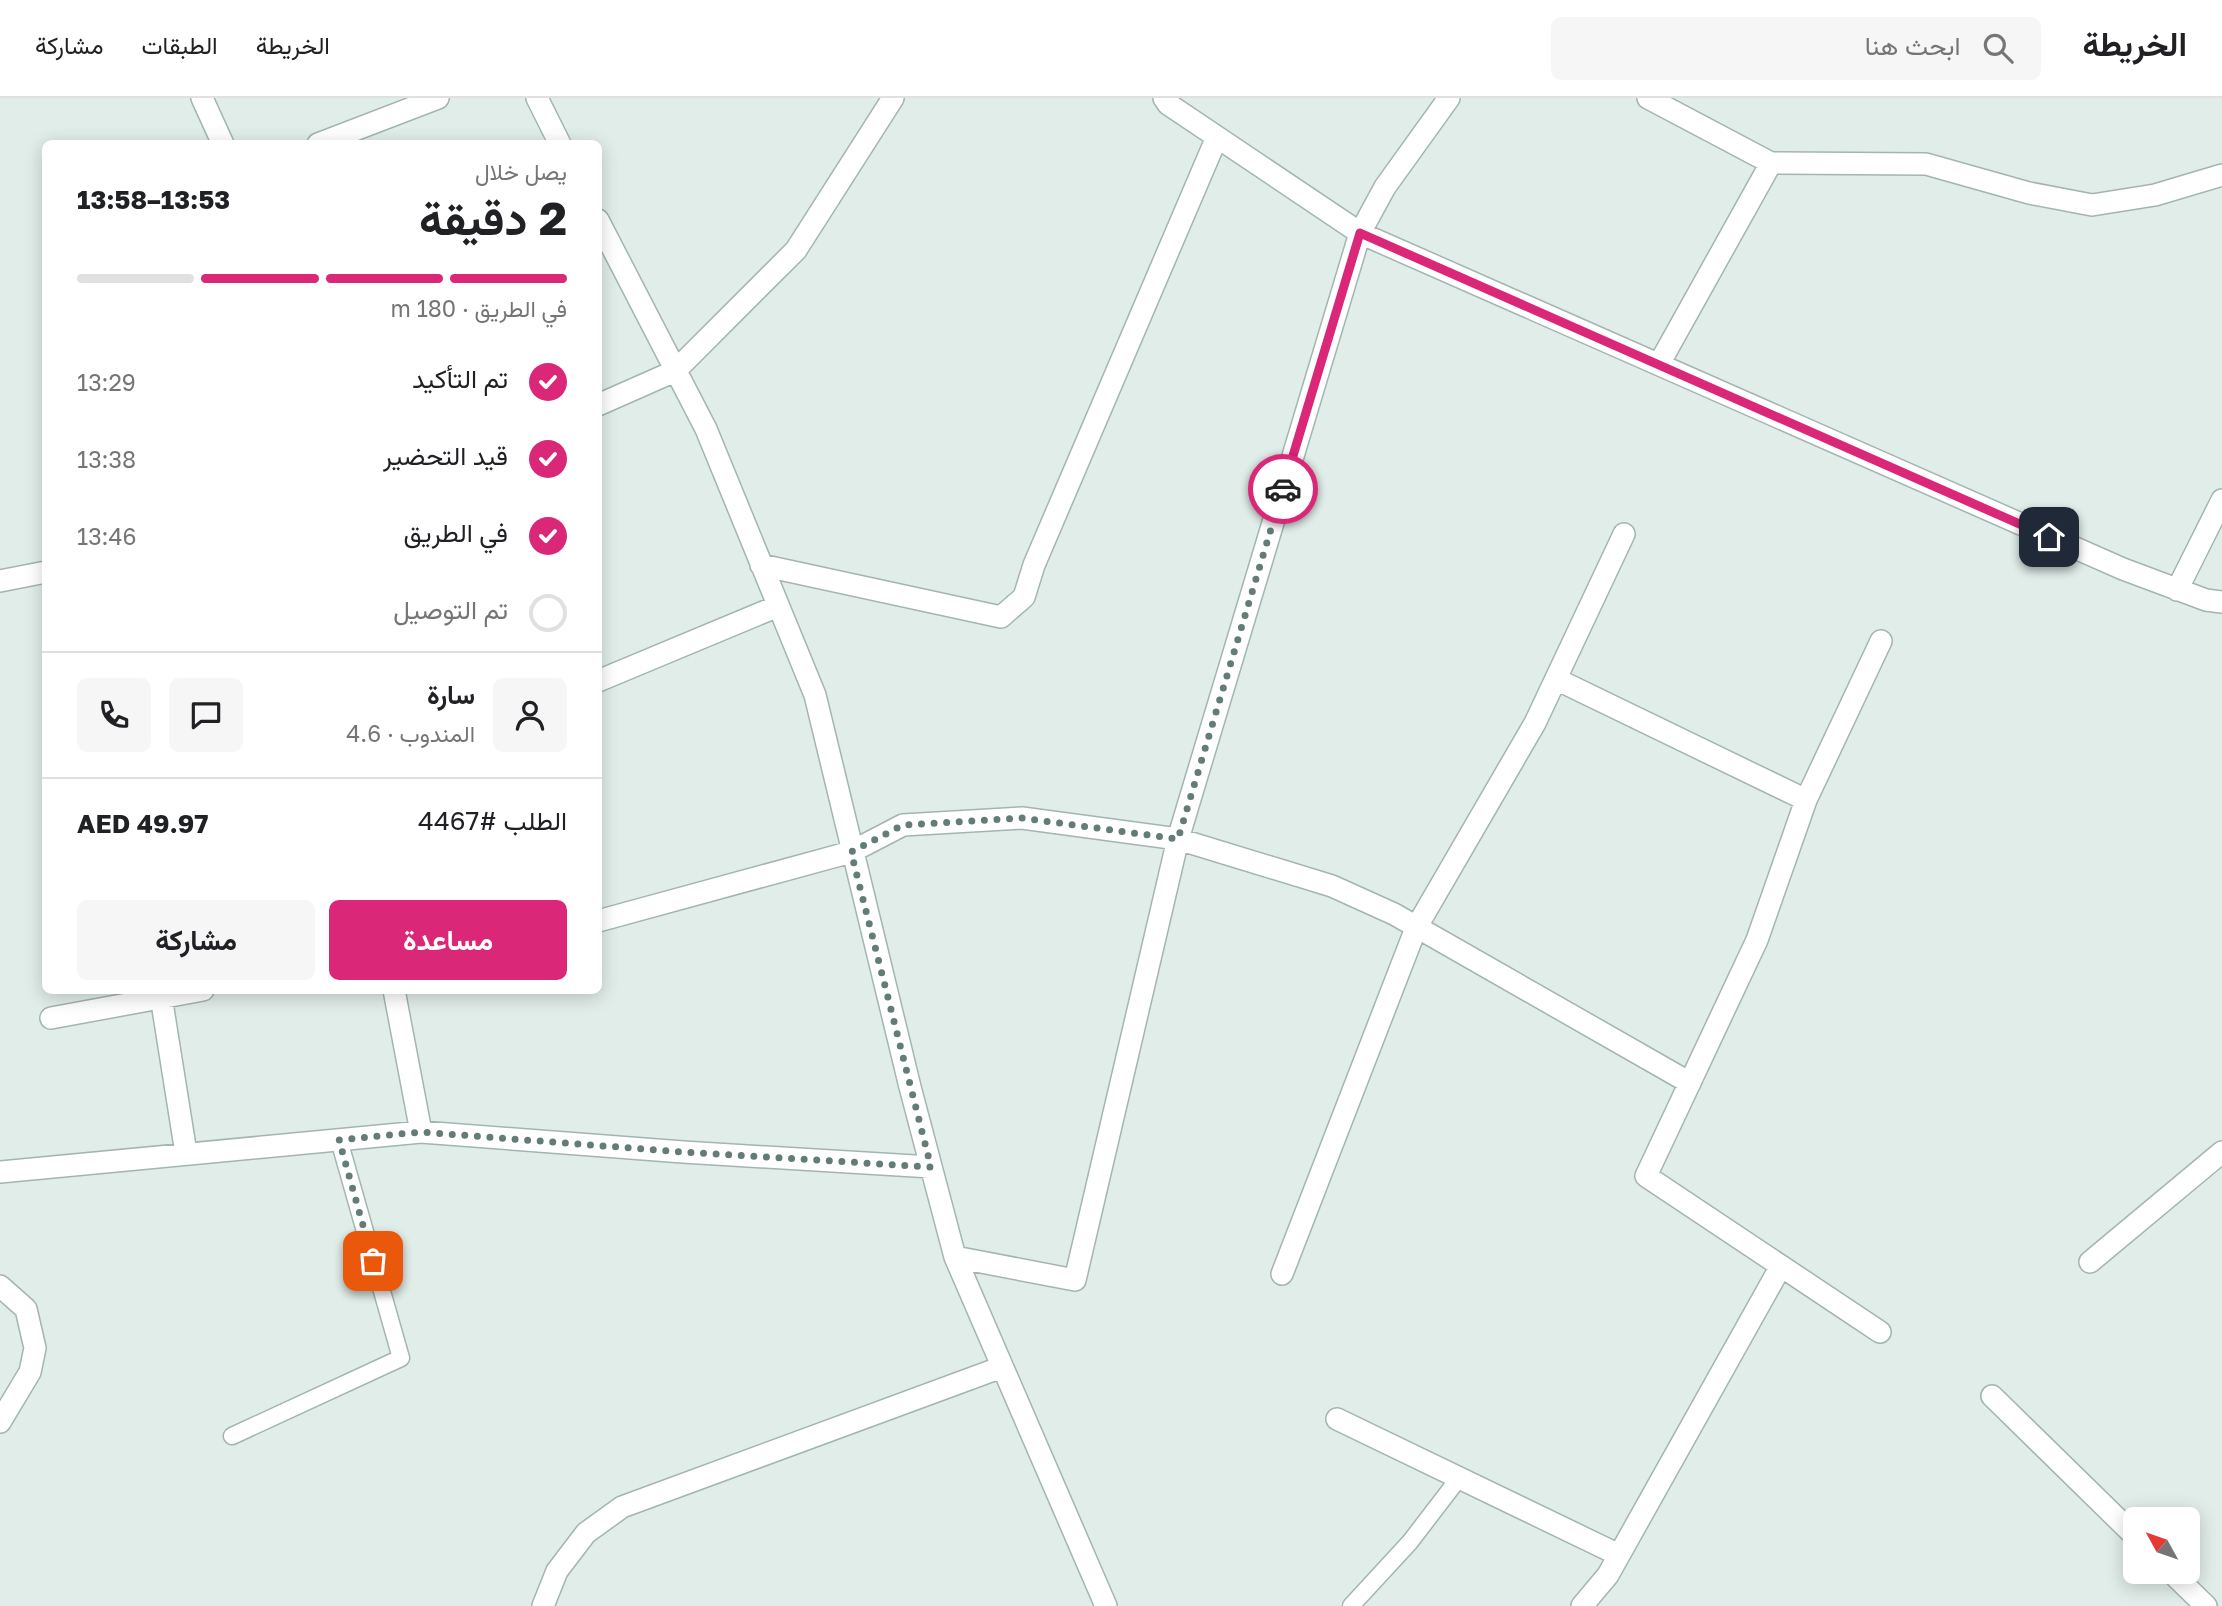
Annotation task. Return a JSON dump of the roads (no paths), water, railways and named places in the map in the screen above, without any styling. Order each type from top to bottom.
[{"type":"street","points":[[202,98],[221,140]]},
{"type":"street","points":[[328,140],[438,98]]},
{"type":"street","points":[[537,98],[558,140]]},
{"type":"street","points":[[602,403],[675,371],[796,250],[893,98]]},
{"type":"street","points":[[1164,98],[1168,104],[1360,233],[2123,569],[2176,590],[2206,600],[2222,602]]},
{"type":"street","points":[[955,1256],[1074,1280],[1178,839],[1360,233],[1385,187],[1449,98]]},
{"type":"street","points":[[1648,98],[1771,163],[1926,164],[2029,193],[2092,205],[2155,195],[2222,175]]},
{"type":"street","points":[[761,565],[1001,617],[1024,597],[1039,553],[1217,137]]},
{"type":"street","points":[[1659,364],[1771,163]]},
{"type":"street","points":[[602,228],[706,429],[815,695],[851,852],[955,1256],[1106,1606]]},
{"type":"street","points":[[2176,590],[2222,500]]},
{"type":"street","points":[[1282,1274],[1416,928],[1535,723],[1624,534]]},
{"type":"street","points":[[0,581],[42,573]]},
{"type":"street","points":[[602,679],[778,606]]},
{"type":"street","points":[[1880,1332],[1646,1176],[1757,940],[1806,800],[1881,641]]},
{"type":"street","points":[[1556,679],[1806,800]]},
{"type":"street","points":[[602,920],[851,852],[903,825],[1022,818],[1178,839],[1332,886],[1394,914],[1690,1083]]},
{"type":"street","points":[[395,994],[421,1132]]},
{"type":"street","points":[[51,1018],[160,995],[186,1153]]},
{"type":"street","points":[[0,1172],[421,1132],[931,1167]]},
{"type":"street","points":[[2090,1262],[2222,1152]]},
{"type":"street","points":[[1582,1606],[1608,1575],[1781,1266]]},
{"type":"street","points":[[0,1286],[26,1309],[35,1348],[30,1372],[0,1422]]},
{"type":"street","points":[[543,1606],[557,1571],[586,1534],[622,1507],[1002,1367]]},
{"type":"street","points":[[1992,1396],[2123,1524]]},
{"type":"street","points":[[1337,1419],[1619,1555]]},
{"type":"street","points":[[2183,1584],[2206,1606]]},
{"type":"lane","points":[[232,1436],[401,1358],[339,1140]]},
{"type":"lane","points":[[1351,1606],[1409,1542],[1458,1478]]}]
